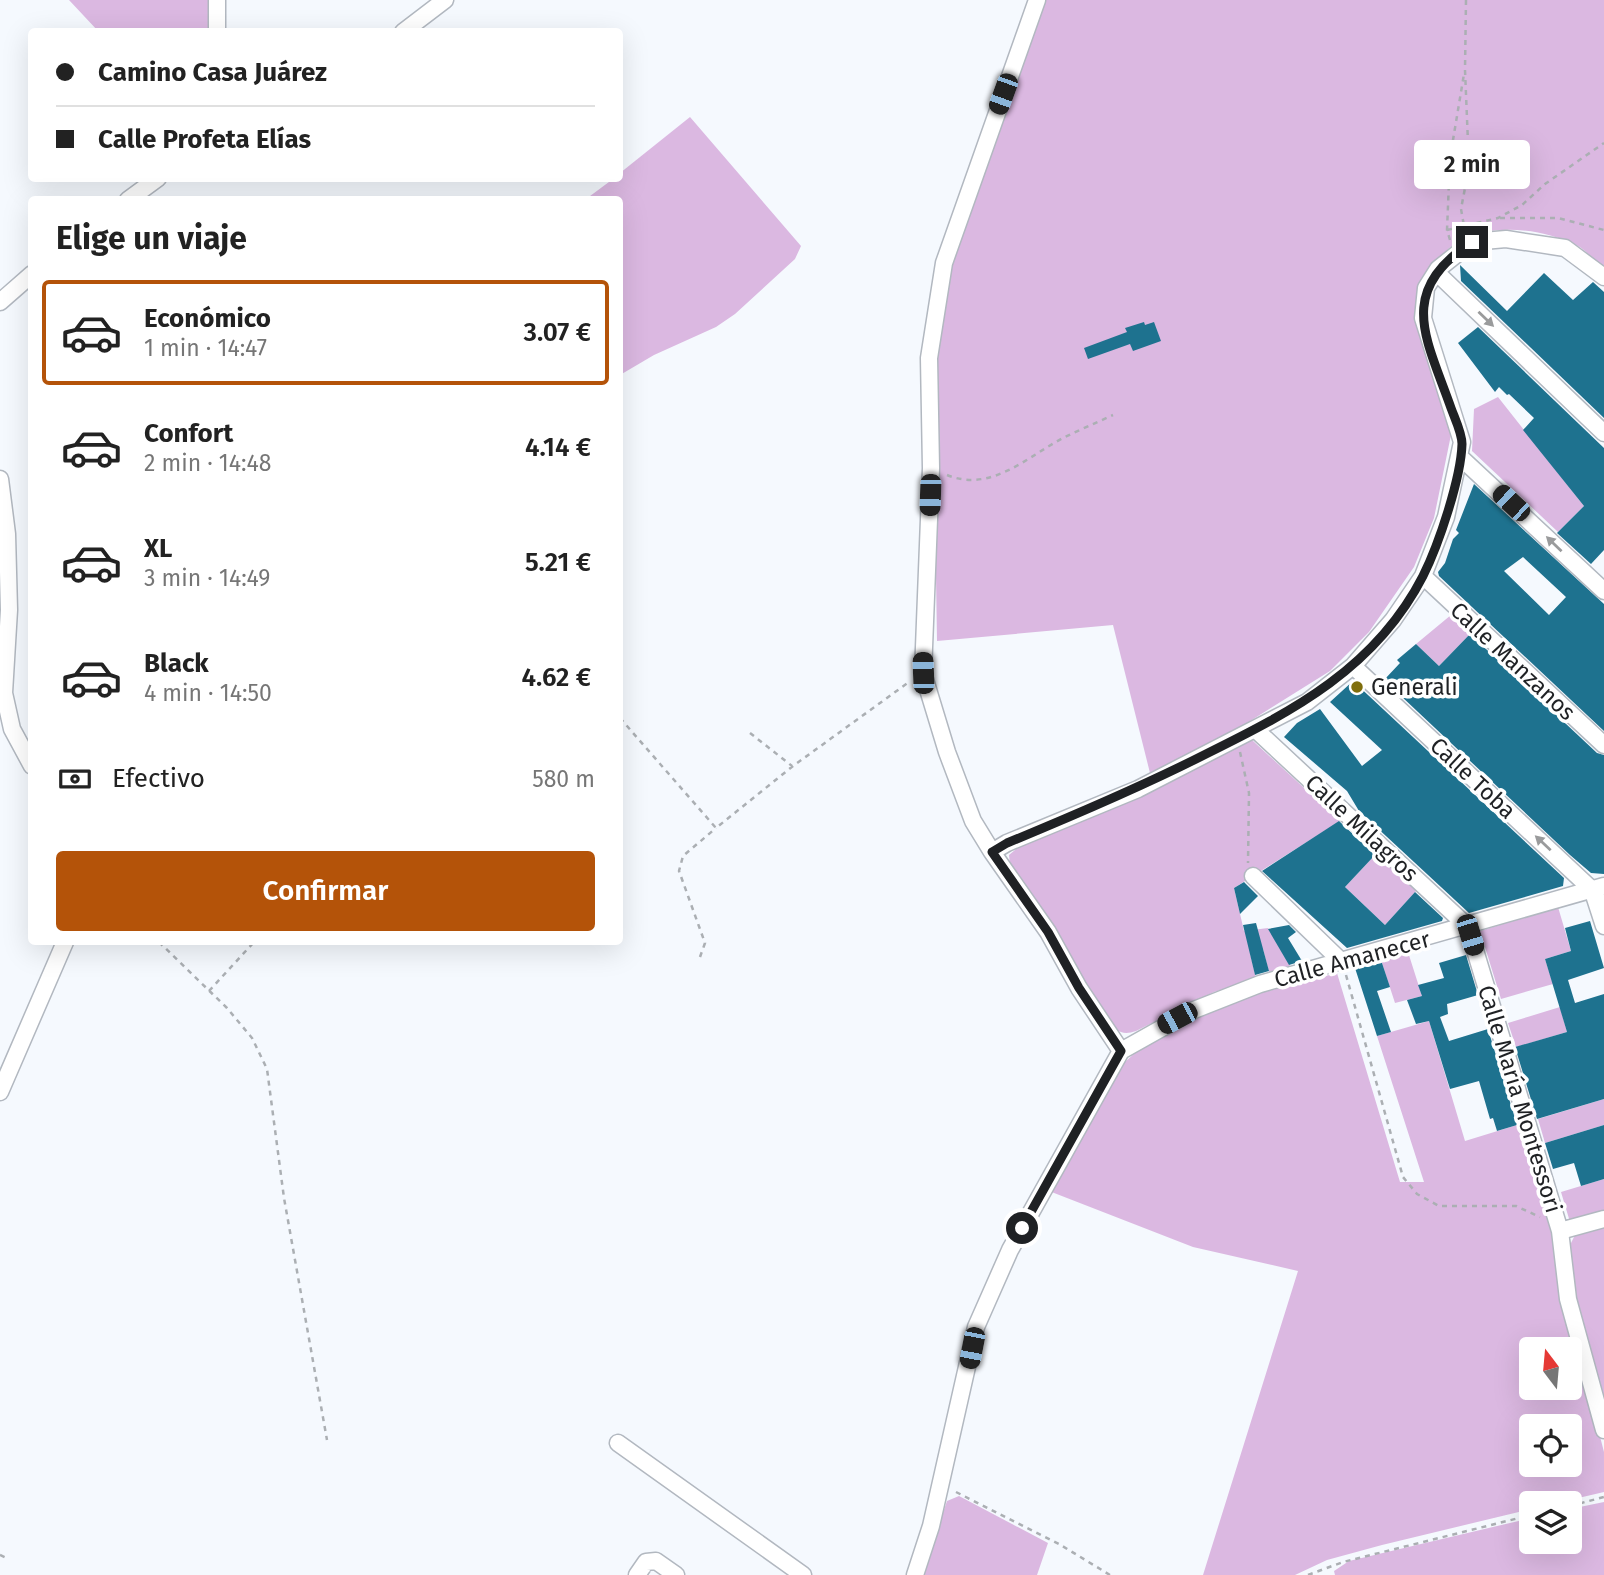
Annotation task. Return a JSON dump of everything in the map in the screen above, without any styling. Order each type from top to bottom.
[{"type":"street","points":[[217,0],[217,28]]},
{"type":"street","points":[[408,28],[444,0]]},
{"type":"street","points":[[915,1575],[940,1484],[976,1328],[1010,1250],[1121,1051],[1079,988],[1048,932],[973,821],[947,752],[923,673],[931,468],[929,358],[944,263],[1037,0]]},
{"type":"street","points":[[133,196],[153,182]]},
{"type":"street","points":[[992,852],[1007,843],[1139,789],[1307,702],[1353,666],[1393,620],[1423,576],[1446,517],[1461,449],[1423,318],[1426,288],[1436,272],[1454,254],[1472,242],[1506,239],[1540,243],[1565,248],[1604,277]]},
{"type":"street","points":[[1436,272],[1604,433]]},
{"type":"street","points":[[0,302],[28,278]]},
{"type":"street","points":[[1461,449],[1604,591]]},
{"type":"street","points":[[0,479],[7,534],[9,610],[4,694],[12,729],[28,759]]},
{"type":"street","name":"Calle Manzanos","points":[[1423,576],[1604,745]]},
{"type":"street","name":"Calle Toba","points":[[1353,666],[1600,892]]},
{"type":"street","name":"Calle Milagros","points":[[1256,730],[1468,927]]},
{"type":"street","points":[[1253,876],[1342,962]]},
{"type":"street","points":[[1600,892],[1604,926]]},
{"type":"street","name":"Calle Amanecer","points":[[1121,1051],[1194,1010],[1260,984],[1600,892]]},
{"type":"street","name":"Calle María Montessori","points":[[1468,927],[1560,1231],[1568,1299],[1604,1430]]},
{"type":"street","points":[[0,1092],[64,945]]},
{"type":"street","points":[[1560,1231],[1604,1219]]},
{"type":"street","points":[[618,1443],[803,1575]]},
{"type":"street","points":[[638,1575],[646,1562],[656,1561],[676,1575]]},
{"type":"path","points":[[1466,0],[1465,70],[1469,167],[1461,209],[1464,226],[1498,218],[1558,218],[1604,230]]},
{"type":"path","points":[[1454,254],[1447,230],[1450,158],[1465,70]]},
{"type":"path","points":[[1498,218],[1522,205],[1545,184],[1604,143]]},
{"type":"path","points":[[931,468],[958,480],[1012,471],[1062,439],[1113,415]]},
{"type":"path","points":[[700,957],[705,943],[679,871],[683,856],[793,766],[923,673]]},
{"type":"path","points":[[623,721],[716,828]]},
{"type":"path","points":[[750,733],[793,766]]},
{"type":"path","points":[[1240,751],[1249,793],[1246,875],[1253,876]]},
{"type":"path","points":[[162,945],[209,990],[252,1038],[267,1069],[284,1198],[327,1440]]},
{"type":"path","points":[[209,990],[251,945]]},
{"type":"path","points":[[1342,962],[1403,1177],[1417,1195],[1439,1206],[1516,1206],[1539,1216],[1560,1231]]},
{"type":"path","points":[[940,1484],[1059,1544],[1110,1575]]},
{"type":"path","points":[[1582,1503],[1604,1497]]},
{"type":"path","points":[[1308,1575],[1343,1562],[1519,1518]]},
{"type":"path","points":[[0,1555],[9,1559]]},
{"type":"shaded area","points":[[69,0],[211,0],[212,28],[95,28]]},
{"type":"shaded area","points":[[1039,0],[1604,0],[1604,265],[1600,266],[1583,249],[1563,239],[1518,230],[1488,231],[1474,235],[1455,243],[1440,257],[1424,279],[1452,430],[1434,518],[1414,567],[1369,632],[1330,671],[1239,728],[1150,773],[1113,625],[937,641],[933,383],[946,281]]},
{"type":"shaded area","points":[[690,117],[801,246],[795,259],[735,314],[716,327],[654,355],[623,373],[623,196],[590,196],[609,182],[623,182],[623,171]]},
{"type":"shaded area","points":[[1498,397],[1584,506],[1558,532],[1472,451],[1474,409]]},
{"type":"shaded area","points":[[1451,615],[1471,633],[1439,666],[1416,644]]},
{"type":"shaded area","points":[[1252,740],[1340,821],[1234,888],[1244,931],[1268,928],[1290,966],[1269,972],[1263,949],[1250,953],[1256,979],[1214,992],[1136,1031],[1120,1032],[1107,1020],[1010,865],[1009,855],[1021,845]]},
{"type":"shaded area","points":[[1376,854],[1416,891],[1385,925],[1345,887]]},
{"type":"shaded area","points":[[1558,907],[1571,951],[1545,959],[1553,984],[1501,999],[1480,931]]},
{"type":"shaded area","points":[[1408,952],[1422,996],[1395,1003],[1381,960]]},
{"type":"shaded area","points":[[1337,973],[1400,1182],[1424,1182],[1377,1036],[1429,1021],[1465,1141],[1517,1125],[1555,1236],[1552,1239],[1556,1266],[1574,1337],[1519,1337],[1519,1400],[1582,1400],[1582,1367],[1604,1452],[1604,1492],[1582,1497],[1582,1491],[1519,1491],[1519,1512],[1327,1560],[1295,1575],[1203,1575],[1298,1271],[1193,1247],[1049,1191],[1125,1062],[1148,1041],[1226,1002]]},
{"type":"shaded area","points":[[1560,1007],[1567,1032],[1516,1047],[1508,1023]]},
{"type":"shaded area","points":[[1604,1099],[1604,1125],[1545,1143],[1538,1119]]},
{"type":"shaded area","points":[[1604,1179],[1604,1211],[1570,1222],[1561,1192]]},
{"type":"shaded area","points":[[1604,1224],[1604,1410],[1572,1291],[1566,1253],[1577,1231]]},
{"type":"shaded area","points":[[959,1496],[1048,1543],[1037,1575],[922,1575],[947,1501]]},
{"type":"shaded area","points":[[1604,1502],[1604,1575],[1335,1575],[1334,1571],[1349,1561],[1519,1521],[1519,1554],[1582,1554],[1582,1507]]},
{"type":"building","points":[[1460,265],[1507,311],[1544,273],[1573,300],[1593,282],[1604,292],[1604,418],[1461,281]]},
{"type":"building","points":[[1144,322],[1145,325],[1154,322],[1161,341],[1133,351],[1130,344],[1088,359],[1084,348],[1127,332],[1125,328]]},
{"type":"building","points":[[1478,327],[1604,448],[1604,550],[1591,564],[1557,533],[1584,506],[1523,430],[1534,418],[1499,387],[1495,392],[1458,343]]},
{"type":"building","points":[[1474,484],[1604,604],[1604,731],[1439,576],[1438,572],[1445,563],[1453,539],[1459,533],[1456,530]],"holes":[[[1523,557],[1566,597],[1549,615],[1504,571]]]},
{"type":"building","points":[[1470,634],[1597,753],[1604,755],[1604,874],[1591,873],[1570,855],[1384,680],[1400,663],[1397,660],[1416,644],[1439,666]]},
{"type":"building","points":[[1353,681],[1564,878],[1563,886],[1469,913],[1359,811],[1347,791],[1284,737],[1297,723],[1320,709],[1362,766],[1382,750],[1330,702]]},
{"type":"building","points":[[1339,821],[1375,855],[1345,887],[1385,925],[1415,892],[1443,918],[1442,921],[1347,948],[1262,871]]},
{"type":"building","points":[[1244,882],[1258,896],[1240,914],[1234,888]]},
{"type":"building","points":[[1590,921],[1604,968],[1568,980],[1575,1003],[1604,994],[1604,1099],[1537,1119],[1515,1047],[1567,1032],[1545,959],[1571,951],[1565,928]]},
{"type":"building","points":[[1256,923],[1269,971],[1255,975],[1243,925]]},
{"type":"building","points":[[1289,925],[1296,932],[1288,938],[1302,961],[1289,965],[1268,929]]},
{"type":"building","points":[[1466,955],[1478,995],[1447,1004],[1448,1014],[1440,1017],[1449,1041],[1488,1029],[1517,1125],[1497,1131],[1493,1118],[1490,1119],[1479,1081],[1450,1089],[1429,1021],[1416,1024],[1407,1000],[1422,996],[1418,985],[1444,978],[1439,963]]},
{"type":"building","points":[[1381,960],[1390,987],[1377,991],[1391,1032],[1377,1036],[1355,968]]},
{"type":"building","points":[[1604,1125],[1604,1179],[1581,1186],[1574,1163],[1553,1169],[1545,1143]]},
{"type":"place","name":"Generali","points":[[1357,687]]},
{"type":"route","points":[[1022,1228],[1121,1051],[1079,988],[1048,932],[992,852],[1007,843],[1139,789],[1307,702],[1353,666],[1393,620],[1423,576],[1446,517],[1462,442],[1423,318],[1426,288],[1438,269],[1472,242]]}]
